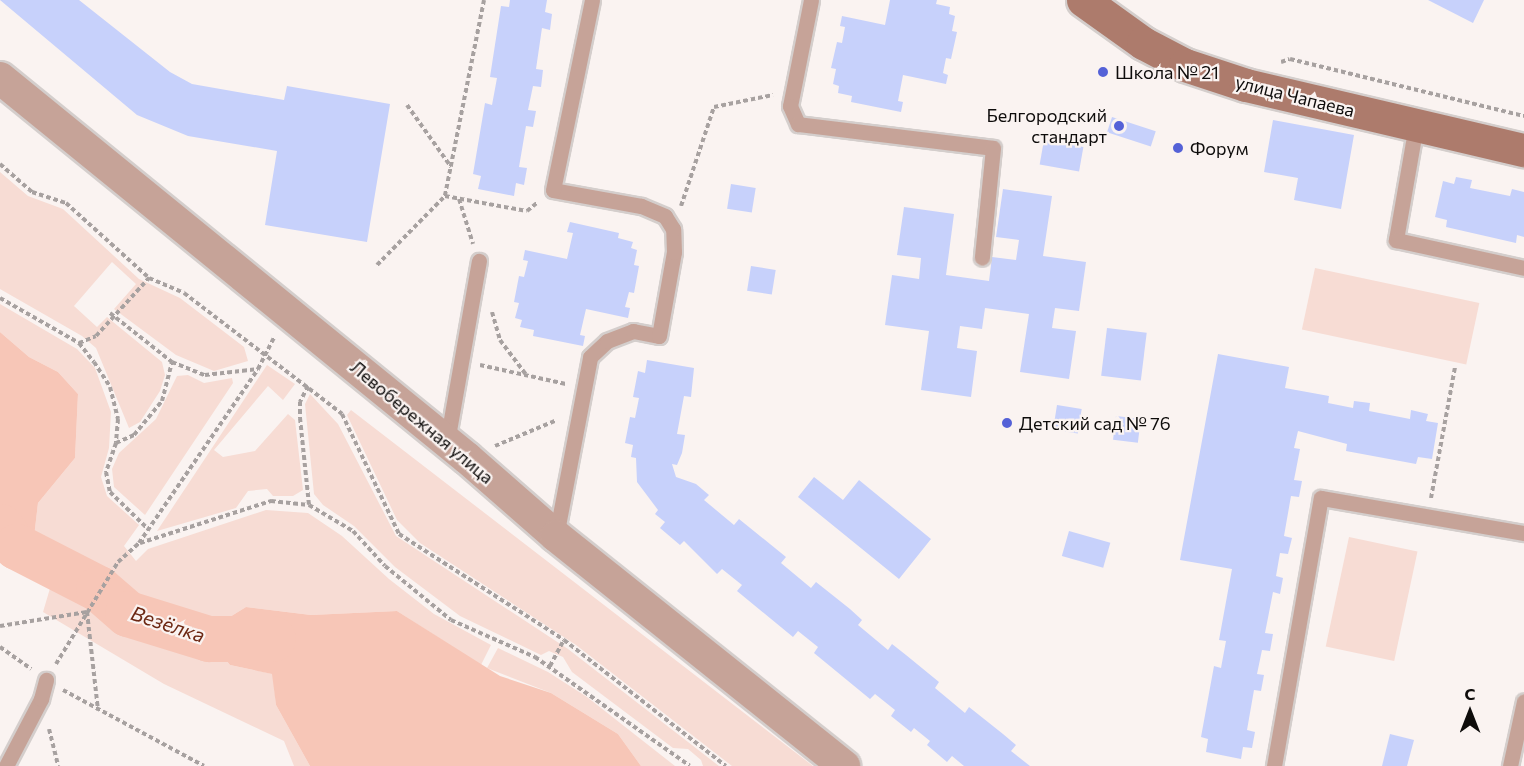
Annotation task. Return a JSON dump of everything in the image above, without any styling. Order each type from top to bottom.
[{"type":"street","name":"улица Чапаева","points":[[1083,0],[1143,43],[1185,65],[1245,85],[1524,150]]},
{"type":"street","name":"Левобережная улица","points":[[0,78],[457,450],[556,536],[844,766]]},
{"type":"lane","points":[[556,536],[590,357],[607,341],[633,331],[659,336],[674,252],[673,229],[665,216],[641,206],[554,190],[592,0]]},
{"type":"lane","points":[[811,0],[790,106],[798,124],[993,148],[982,256]]},
{"type":"lane","points":[[1416,125],[1396,240],[1524,268]]},
{"type":"lane","points":[[457,450],[461,361],[479,261]]},
{"type":"lane","points":[[1274,766],[1321,498],[1524,533]]},
{"type":"lane","points":[[6,766],[41,699],[46,680]]},
{"type":"lane","points":[[1510,766],[1524,700]]},
{"type":"path","points":[[377,265],[445,196],[484,0]]},
{"type":"path","points":[[1276,64],[1290,58],[1524,116]]},
{"type":"path","points":[[673,229],[714,107],[793,91]]},
{"type":"path","points":[[407,105],[451,167]]},
{"type":"path","points":[[0,164],[32,192],[66,203],[149,278],[184,293],[342,414],[399,534],[564,640],[726,766]]},
{"type":"path","points":[[445,196],[527,211],[554,190]]},
{"type":"path","points":[[79,343],[96,336],[149,278]]},
{"type":"path","points":[[0,298],[79,343],[110,387],[118,420],[116,443],[106,472],[110,492],[148,529]]},
{"type":"path","points":[[46,680],[118,562],[139,543],[258,369],[285,311]]},
{"type":"path","points":[[110,313],[172,362],[205,375],[258,369]]},
{"type":"path","points":[[461,361],[584,388]]},
{"type":"path","points":[[116,443],[134,435],[162,401],[172,362]]},
{"type":"path","points":[[1428,516],[1455,367]]},
{"type":"path","points":[[308,386],[300,402],[300,418],[309,505]]},
{"type":"path","points":[[457,450],[579,410]]},
{"type":"path","points":[[139,543],[271,501],[309,505],[353,531],[385,566],[451,620],[550,666],[690,766]]},
{"type":"path","points":[[0,626],[87,612]]},
{"type":"path","points":[[87,612],[98,710]]},
{"type":"path","points":[[550,666],[564,640]]},
{"type":"path","points":[[0,647],[46,680],[204,766]]},
{"type":"path","points":[[41,699],[58,766]]},
{"type":"shaded area","points":[[0,172],[28,196],[63,209],[139,279],[180,298],[244,347],[248,361],[214,371],[176,355],[114,309],[136,284],[112,262],[74,306],[97,327],[107,317],[162,362],[165,375],[160,391],[140,422],[129,428],[96,348],[82,336],[0,289]]},
{"type":"shaded area","points":[[1315,268],[1479,303],[1466,365],[1302,330]]},
{"type":"shaded area","points":[[0,304],[77,349],[95,368],[111,412],[109,448],[101,477],[107,496],[139,525],[124,546],[136,561],[148,549],[266,510],[308,513],[342,536],[389,579],[434,614],[491,645],[481,665],[397,611],[311,615],[246,607],[212,628],[168,615],[99,576],[33,546],[38,503],[75,458],[78,394],[58,372],[29,357],[0,332]]},
{"type":"shaded area","points":[[267,365],[295,384],[283,400],[268,386],[214,450],[223,457],[255,451],[288,414],[295,420],[303,490],[293,496],[273,496],[267,489],[248,491],[236,508],[157,531]]},
{"type":"shaded area","points":[[188,375],[204,383],[232,378],[233,383],[145,515],[114,487],[112,469],[119,453],[156,419],[177,376]]},
{"type":"shaded area","points":[[310,394],[338,424],[396,536],[568,649],[719,766],[703,766],[701,760],[688,749],[673,748],[572,672],[563,657],[549,651],[541,655],[460,616],[395,567],[354,526],[323,505],[314,494],[305,404]]},
{"type":"shaded area","points":[[351,410],[813,766],[732,766],[576,645],[420,543],[397,520],[347,415]]},
{"type":"shaded area","points":[[1349,537],[1417,552],[1394,661],[1326,647]]},
{"type":"shaded area","points":[[56,568],[99,589],[128,614],[209,639],[230,665],[273,674],[276,705],[310,766],[294,766],[284,741],[164,684],[43,612]]},
{"type":"shaded area","points":[[498,648],[548,672],[587,697],[675,766],[641,766],[618,734],[551,693],[487,668]]},
{"type":"water","points":[[0,332],[29,357],[58,372],[78,394],[75,458],[38,503],[33,546],[99,576],[168,615],[212,628],[246,607],[311,615],[397,611],[500,676],[551,693],[618,734],[641,766],[310,766],[276,705],[272,674],[230,665],[209,639],[128,614],[99,588],[56,568],[0,552]]},
{"type":"building","points":[[0,0],[79,0],[170,72],[192,84],[284,100],[287,86],[390,104],[367,242],[265,225],[277,151],[188,136],[137,115]]},
{"type":"building","points":[[510,0],[547,0],[545,12],[552,14],[550,30],[542,28],[536,69],[543,70],[541,87],[533,86],[528,110],[536,111],[533,127],[526,126],[519,167],[527,168],[524,185],[516,183],[514,196],[478,189],[481,176],[473,174],[485,103],[492,105],[497,78],[490,77],[501,6],[509,7]]},
{"type":"building","points":[[890,0],[937,0],[936,4],[950,7],[949,14],[955,16],[952,31],[957,32],[951,59],[946,58],[943,73],[948,75],[946,84],[903,75],[898,101],[903,102],[901,112],[851,102],[852,96],[838,93],[839,86],[833,84],[836,69],[831,68],[837,42],[842,43],[845,27],[840,26],[842,16],[885,25]]},
{"type":"building","points":[[1428,0],[1484,0],[1473,23]]},
{"type":"building","points":[[1112,117],[1156,131],[1151,146],[1107,132]]},
{"type":"building","points":[[1273,120],[1354,135],[1341,209],[1294,200],[1298,178],[1264,172]]},
{"type":"building","points":[[1044,140],[1083,147],[1079,172],[1040,165]]},
{"type":"building","points":[[1456,177],[1472,180],[1470,188],[1510,196],[1512,189],[1524,192],[1524,237],[1517,235],[1516,243],[1446,227],[1447,220],[1435,217],[1443,181],[1454,184]]},
{"type":"building","points":[[731,184],[756,188],[752,213],[727,209]]},
{"type":"building","points":[[1003,189],[1052,196],[1043,256],[1086,262],[1079,311],[1055,308],[1052,328],[1076,331],[1069,379],[1020,372],[1029,314],[985,308],[982,329],[960,326],[957,348],[977,351],[971,397],[921,390],[929,331],[885,325],[892,275],[919,279],[921,258],[897,255],[904,207],[954,214],[946,275],[989,281],[992,257],[1016,260],[1019,240],[996,237]]},
{"type":"building","points":[[570,222],[619,233],[618,238],[633,242],[631,248],[637,250],[634,265],[639,266],[634,293],[629,292],[625,307],[630,308],[628,318],[586,309],[580,335],[585,336],[583,346],[533,336],[534,330],[520,327],[522,320],[515,318],[519,303],[514,302],[519,276],[524,277],[528,261],[523,260],[525,250],[567,259],[573,233],[567,232]]},
{"type":"building","points":[[751,266],[776,270],[772,295],[747,291]]},
{"type":"building","points":[[1107,328],[1147,333],[1141,381],[1101,376]]},
{"type":"building","points":[[1218,354],[1289,367],[1285,388],[1329,396],[1328,403],[1353,408],[1354,401],[1370,403],[1369,411],[1410,419],[1411,410],[1428,414],[1426,421],[1438,423],[1432,459],[1418,457],[1416,464],[1346,451],[1347,444],[1298,431],[1294,448],[1300,449],[1294,480],[1302,481],[1299,497],[1291,496],[1284,536],[1292,538],[1288,554],[1280,553],[1276,576],[1283,578],[1280,594],[1273,592],[1265,633],[1273,634],[1270,651],[1262,650],[1257,674],[1264,675],[1261,691],[1254,690],[1247,730],[1255,732],[1252,748],[1243,747],[1241,759],[1206,752],[1208,739],[1201,737],[1214,666],[1221,668],[1226,641],[1219,640],[1232,569],[1180,560]]},
{"type":"building","points":[[647,360],[694,368],[691,397],[684,396],[677,434],[685,435],[682,453],[677,465],[672,464],[676,477],[696,484],[709,495],[704,500],[734,525],[739,519],[786,557],[781,563],[811,588],[816,582],[850,609],[862,620],[858,625],[888,650],[892,644],[939,682],[935,688],[965,713],[969,707],[1003,734],[1016,745],[1011,751],[1030,766],[964,766],[952,756],[947,762],[927,745],[930,741],[914,728],[911,732],[891,716],[895,710],[875,694],[870,699],[814,653],[818,647],[798,631],[793,637],[737,591],[742,585],[722,569],[717,574],[684,541],[680,545],[660,528],[665,522],[655,514],[658,510],[637,482],[636,458],[631,457],[633,445],[625,443],[630,417],[635,418],[639,398],[633,397],[638,371],[645,373]]},
{"type":"building","points":[[1057,405],[1082,409],[1078,434],[1053,430]]},
{"type":"building","points":[[1116,416],[1141,419],[1138,443],[1113,440]]},
{"type":"building","points":[[814,477],[843,500],[859,480],[931,539],[899,579],[798,497]]},
{"type":"building","points":[[1069,531],[1110,543],[1103,568],[1062,556]]},
{"type":"building","points":[[1390,734],[1414,740],[1407,766],[1382,766]]},
{"type":"waterway","name":"Везёлка","points":[[0,527],[17,547],[99,589],[128,614],[209,639],[273,639]]},
{"type":"place","name":"Школа № 21","points":[[1103,72]]},
{"type":"place","name":"Белгородский стандарт","points":[[1119,126]]},
{"type":"place","name":"Форум","points":[[1178,148]]},
{"type":"place","name":"Детский сад № 76","points":[[1007,423]]}]
